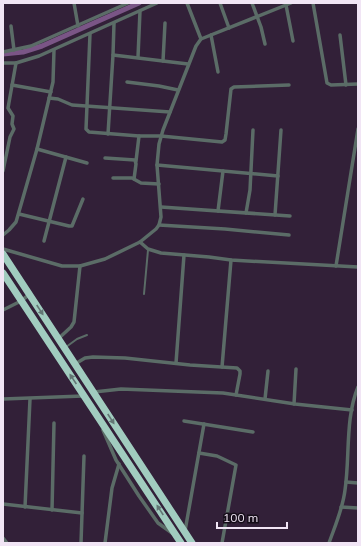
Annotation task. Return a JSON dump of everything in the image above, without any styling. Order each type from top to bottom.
[{"type":"highway","points":[[3,254],[192,543]]},
{"type":"highway","points":[[3,273],[181,543]]},
{"type":"street","points":[[74,3],[78,26]]},
{"type":"street","points":[[3,52],[31,46],[128,3]]},
{"type":"street","points":[[3,63],[16,63],[54,50],[157,3]]},
{"type":"street","points":[[187,3],[201,40]]},
{"type":"street","points":[[220,3],[229,28]]},
{"type":"street","points":[[252,3],[265,44]]},
{"type":"street","points":[[3,249],[62,266],[80,266],[105,259],[140,242],[151,234],[159,225],[161,217],[157,165],[161,136],[194,49],[201,40],[211,35],[291,3]]},
{"type":"street","points":[[313,3],[327,83],[331,85],[358,84]]},
{"type":"street","points":[[286,5],[293,42]]},
{"type":"street","points":[[138,57],[140,11]]},
{"type":"street","points":[[108,134],[114,55],[114,23]]},
{"type":"street","points":[[163,61],[165,23]]},
{"type":"street","points":[[11,26],[14,50]]},
{"type":"street","points":[[90,34],[87,131],[108,134],[161,136],[222,142],[225,140],[231,89],[234,87],[289,85]]},
{"type":"street","points":[[211,35],[218,72]]},
{"type":"street","points":[[340,35],[346,85]]},
{"type":"street","points":[[3,235],[14,226],[19,214],[37,150],[54,77],[54,50]]},
{"type":"street","points":[[114,55],[188,64]]},
{"type":"street","points":[[3,172],[8,146],[14,130],[12,124],[13,116],[8,108],[16,63]]},
{"type":"street","points":[[127,82],[178,90]]},
{"type":"street","points":[[12,85],[51,92]]},
{"type":"street","points":[[49,98],[58,99],[72,105],[87,107],[109,107],[170,112]]},
{"type":"street","points":[[336,266],[358,129]]},
{"type":"street","points":[[246,213],[249,197],[253,130]]},
{"type":"street","points":[[275,215],[281,130]]},
{"type":"street","points":[[134,179],[139,136]]},
{"type":"street","points":[[37,150],[87,163]]},
{"type":"street","points":[[44,241],[66,157]]},
{"type":"street","points":[[105,158],[136,161]]},
{"type":"street","points":[[353,158],[358,158]]},
{"type":"street","points":[[157,165],[278,176]]},
{"type":"street","points":[[218,211],[223,171]]},
{"type":"street","points":[[113,178],[134,179],[141,183],[158,184]]},
{"type":"street","points":[[19,214],[72,226],[82,199]]},
{"type":"street","points":[[161,207],[290,216]]},
{"type":"street","points":[[159,225],[225,228],[289,235]]},
{"type":"street","points":[[140,242],[148,249],[161,253],[231,260],[358,267]]},
{"type":"street","points":[[176,363],[184,255]]},
{"type":"street","points":[[222,367],[231,260]]},
{"type":"street","points":[[58,338],[71,327],[74,322],[80,266]]},
{"type":"street","points":[[3,310],[21,301],[30,294]]},
{"type":"street","points":[[75,364],[85,358],[93,357],[125,358],[237,368],[240,371],[236,395]]},
{"type":"street","points":[[294,404],[296,369]]},
{"type":"street","points":[[265,399],[268,371]]},
{"type":"street","points":[[329,543],[345,491],[348,439],[352,410],[358,387]]},
{"type":"street","points":[[94,392],[121,389],[236,395],[294,404],[352,410]]},
{"type":"street","points":[[3,399],[30,399],[84,395]]},
{"type":"street","points":[[25,507],[30,399]]},
{"type":"street","points":[[97,415],[119,464],[154,518],[158,523],[176,536]]},
{"type":"street","points":[[184,421],[253,432]]},
{"type":"street","points":[[52,510],[54,423]]},
{"type":"street","points":[[184,532],[204,424]]},
{"type":"street","points":[[199,453],[217,456],[236,465],[222,543]]},
{"type":"street","points":[[81,543],[84,456]]},
{"type":"street","points":[[105,543],[112,488],[119,464]]},
{"type":"street","points":[[346,482],[358,482]]},
{"type":"street","points":[[3,504],[82,513]]},
{"type":"street","points":[[341,507],[358,508]]},
{"type":"lane","points":[[144,294],[148,249]]},
{"type":"lane","points":[[65,348],[77,339],[87,335]]},
{"type":"waterway","points":[[3,54],[23,52],[42,46],[139,3]]}]
